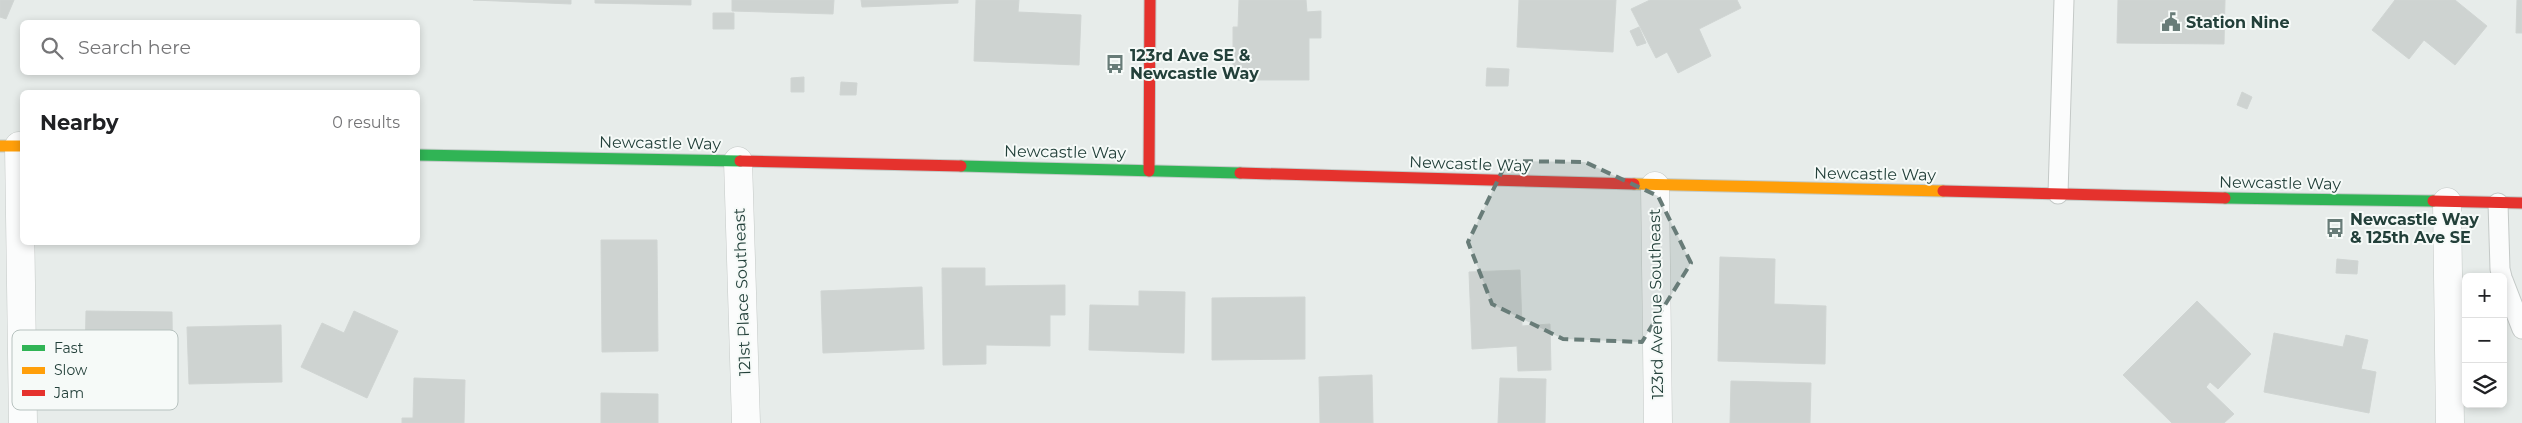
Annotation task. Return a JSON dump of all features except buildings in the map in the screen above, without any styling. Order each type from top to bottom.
[{"type":"main road","points":[[1150,0],[1150,170]]},
{"type":"main road","name":"Newcastle Way","points":[[420,155],[1150,170],[1654,186],[2522,203]]},
{"type":"street","points":[[14,146],[20,330]]},
{"type":"street","name":"121st Place Southeast","points":[[738,161],[746,423]]},
{"type":"street","name":"123rd Avenue Southeast","points":[[1654,186],[1658,423]]},
{"type":"street","points":[[2447,202],[2450,423]]},
{"type":"street","points":[[23,410],[23,423]]},
{"type":"lane","points":[[2058,194],[2064,0]]},
{"type":"lane","points":[[2498,203],[2501,273]]},
{"type":"lane","points":[[2507,290],[2522,329]]},
{"type":"highlighted area","points":[[1507,161],[1585,162],[1658,196],[1691,263],[1642,342],[1563,339],[1492,304],[1468,242]]},
{"type":"traffic: fast","points":[[420,155],[740,161]]},
{"type":"traffic: fast","points":[[961,166],[1240,173]]},
{"type":"traffic: fast","points":[[2225,198],[2433,201]]},
{"type":"traffic: slow","points":[[0,146],[20,146]]},
{"type":"traffic: slow","points":[[1634,184],[1943,191]]},
{"type":"traffic: jam","points":[[1149,171],[1150,0]]},
{"type":"traffic: jam","points":[[740,161],[961,166]]},
{"type":"traffic: jam","points":[[1240,173],[1634,184]]},
{"type":"traffic: jam","points":[[1943,191],[2225,198]]},
{"type":"traffic: jam","points":[[2433,201],[2522,203]]},
{"type":"place","name":"Station Nine","points":[[2171,22]]},
{"type":"place","name":"123rd Ave SE & Newcastle Way","points":[[1115,64]]},
{"type":"place","name":"Newcastle Way & 125th Ave SE","points":[[2335,228]]}]
